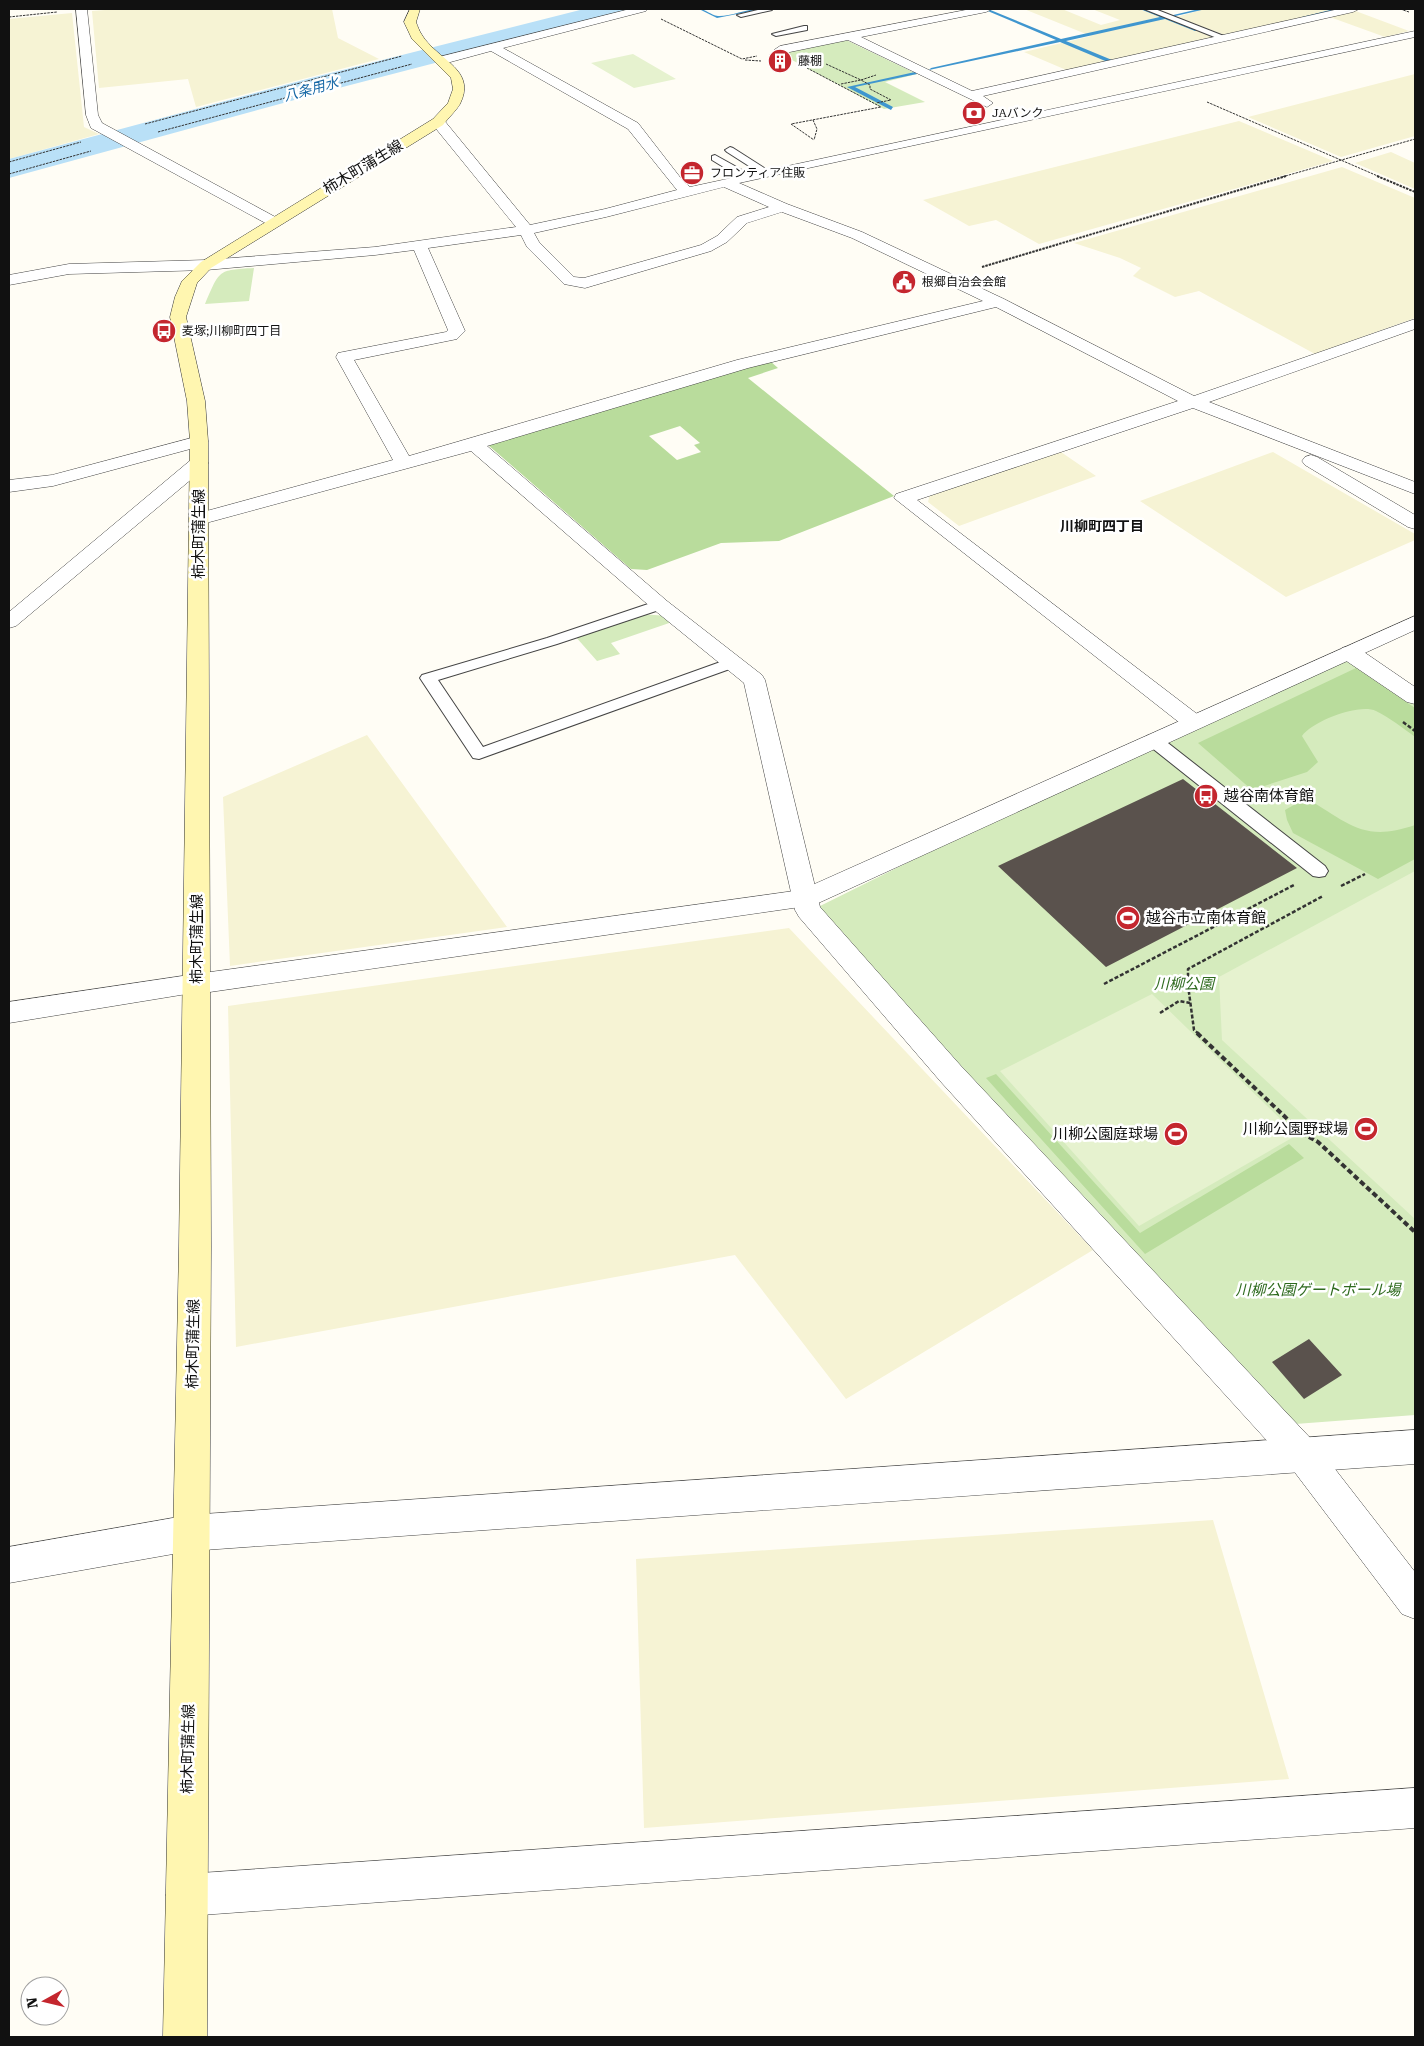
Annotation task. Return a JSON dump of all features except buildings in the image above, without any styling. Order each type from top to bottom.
[{"type":"main road","name":"柿木町蒲生線","points":[[185,2037],[195,1247],[199,452],[196,401],[178,316],[182,298],[190,281],[206,265],[438,122],[453,106],[458,96],[459,84],[455,74],[417,39],[410,22],[416,9]]},
{"type":"street","points":[[81,9],[92,115],[96,125],[274,222]]},
{"type":"street","points":[[435,54],[492,47],[642,9]]},
{"type":"street","points":[[971,95],[1353,9]]},
{"type":"street","points":[[780,50],[827,39],[851,37],[979,11]]},
{"type":"street","points":[[9,280],[69,269],[206,265],[420,246],[526,230],[606,213],[747,177],[1415,34]]},
{"type":"street","points":[[851,37],[1020,119]]},
{"type":"street","points":[[492,47],[633,126],[678,184],[687,191]]},
{"type":"street","points":[[438,122],[526,230],[532,244],[569,281],[584,283],[706,248],[722,239],[742,220],[782,206]]},
{"type":"street","points":[[725,182],[857,235],[998,302],[1193,402],[1415,488]]},
{"type":"street","points":[[404,464],[344,357],[451,336],[457,331],[420,246]]},
{"type":"street","points":[[199,519],[404,464],[744,364],[998,302]]},
{"type":"street","points":[[1193,722],[903,498],[1193,402],[1415,324]]},
{"type":"street","points":[[1295,442],[1290,448],[1415,523]]},
{"type":"street","points":[[474,444],[660,605],[754,680],[808,910],[951,1074],[1302,1454],[1415,1602]]},
{"type":"street","points":[[9,486],[53,480],[199,452]]},
{"type":"street","points":[[9,622],[199,452]]},
{"type":"street","points":[[9,1013],[196,984],[805,899],[1415,622]]},
{"type":"street","points":[[1350,653],[1415,697]]},
{"type":"street","points":[[9,1565],[190,1533],[1415,1447]]},
{"type":"street","points":[[187,1895],[1415,1808]]},
{"type":"lane","points":[[1148,9],[1225,38]]},
{"type":"lane","points":[[741,15],[768,10]]},
{"type":"lane","points":[[776,34],[804,28]]},
{"type":"lane","points":[[730,150],[766,173]]},
{"type":"lane","points":[[715,158],[747,177]]},
{"type":"lane","points":[[660,605],[552,642],[428,678],[479,754],[732,663]]},
{"type":"lane","points":[[1153,740],[1319,872]]},
{"type":"path","points":[[9,17],[81,9]]},
{"type":"path","points":[[9,162],[117,137],[435,54]]},
{"type":"path","points":[[9,174],[117,137],[435,54]]},
{"type":"path","points":[[821,62],[869,84],[870,89],[891,100],[877,103]]},
{"type":"path","points":[[841,84],[861,80]]},
{"type":"path","points":[[1170,86],[1415,192]]},
{"type":"path","points":[[814,140],[817,129],[813,120],[791,124],[814,140],[820,143]]},
{"type":"path","points":[[948,278],[1232,191],[1415,139]]},
{"type":"path","points":[[1104,984],[1319,872]]},
{"type":"path","points":[[1339,887],[1365,874]]},
{"type":"path","points":[[1331,892],[1188,969],[1194,1030],[1302,1133],[1318,1142],[1415,1232]]},
{"type":"path","points":[[1160,1013],[1179,1002],[1190,1003]]},
{"type":"shaded area","points":[[118,9],[332,9],[338,38],[379,59],[196,107],[188,79],[99,88],[92,11]]},
{"type":"shaded area","points":[[1024,9],[1062,9],[1101,25],[1120,20],[1092,9],[1140,9],[1216,38],[1071,72],[1024,52],[1091,36]]},
{"type":"shaded area","points":[[1192,9],[1345,9],[1225,35],[1176,17],[1198,11]]},
{"type":"shaded area","points":[[1353,10],[1409,31],[1385,37],[1327,16]]},
{"type":"shaded area","points":[[72,13],[84,127],[99,134],[9,159],[9,19]]},
{"type":"shaded area","points":[[1415,74],[1415,136],[1341,157],[1248,117]]},
{"type":"shaded area","points":[[1239,121],[1333,161],[1039,244],[996,220],[969,226],[923,200]]},
{"type":"shaded area","points":[[1391,152],[1415,163],[1415,189],[1355,163]]},
{"type":"shaded area","points":[[1342,167],[1415,198],[1415,318],[1315,354],[1199,291],[1175,297],[1133,276],[1141,268],[1120,258],[1074,243]]},
{"type":"shaded area","points":[[1058,450],[1096,476],[959,526],[928,502],[930,494]]},
{"type":"shaded area","points":[[1273,452],[1415,534],[1415,540],[1286,597],[1140,501]]},
{"type":"shaded area","points":[[367,735],[507,927],[230,966],[223,797]]},
{"type":"shaded area","points":[[789,928],[1093,1250],[846,1399],[735,1255],[236,1347],[228,1006]]},
{"type":"shaded area","points":[[1213,1520],[1289,1779],[644,1828],[636,1559]]},
{"type":"green space","points":[[846,40],[917,74],[885,82],[925,102],[884,109],[777,52]]},
{"type":"green space","points":[[633,54],[676,79],[634,88],[591,63]]},
{"type":"green space","points":[[254,268],[249,301],[205,304],[217,278],[221,274],[226,271]]},
{"type":"green space","points":[[770,361],[778,368],[748,378],[894,496],[779,541],[721,543],[647,570],[631,569],[488,445]],"holes":[[[680,426],[700,443],[694,445],[701,452],[677,460],[649,436]]]},
{"type":"green space","points":[[639,614],[669,616],[675,621],[611,643],[620,654],[597,661],[575,636]]},
{"type":"green space","name":"川柳公園","points":[[1350,653],[1415,697],[1415,1415],[1282,1425],[816,908],[1165,735]]},
{"type":"green space","points":[[1356,668],[1415,708],[1415,737],[1376,711],[1359,709],[1348,711],[1326,719],[1302,736],[1318,762],[1307,772],[1252,790],[1198,743]]},
{"type":"green space","points":[[1306,798],[1357,828],[1369,831],[1382,832],[1415,825],[1415,859],[1378,879],[1293,833],[1285,810]]},
{"type":"green space","name":"川柳公園野球場","points":[[1415,871],[1415,1219],[1222,1040],[1219,977]]},
{"type":"green space","points":[[1152,994],[1297,1135],[1139,1226],[1000,1071]]},
{"type":"green space","points":[[996,1074],[1140,1233],[1289,1144],[1304,1158],[1145,1254],[986,1078]]},
{"type":"waterway","name":"八条用水","points":[[9,169],[321,84],[614,9]]},
{"type":"waterway","points":[[701,9],[717,17],[760,9]]},
{"type":"waterway","points":[[985,9],[1061,41]]},
{"type":"waterway","points":[[1142,9],[1197,30]]},
{"type":"waterway","points":[[1171,16],[1204,9]]},
{"type":"waterway","points":[[1304,17],[1339,9]]},
{"type":"waterway","points":[[1061,41],[1164,18]]},
{"type":"waterway","points":[[931,69],[1061,41]]},
{"type":"waterway","points":[[1061,41],[1112,62],[1121,60]]},
{"type":"waterway","points":[[891,108],[850,87],[915,73]]},
{"type":"place","name":"藤棚","points":[[780,61]]},
{"type":"place","name":"JAバンク","points":[[974,113]]},
{"type":"place","name":"フロンティア住販","points":[[692,173]]},
{"type":"place","name":"根郷自治会会館","points":[[904,282]]},
{"type":"place","name":"麦塚;川柳町四丁目","points":[[164,331]]},
{"type":"place","name":"越谷南体育館","points":[[1206,796]]},
{"type":"place","name":"越谷市立南体育館","points":[[1128,918]]},
{"type":"place","name":"川柳公園野球場","points":[[1366,1129]]},
{"type":"place","name":"川柳公園庭球場","points":[[1176,1134]]},
{"type":"district","name":"川柳町四丁目","points":[[1102,526]]},
{"type":"park label","name":"川柳公園ゲートボール場","points":[[1318,1290]]}]
